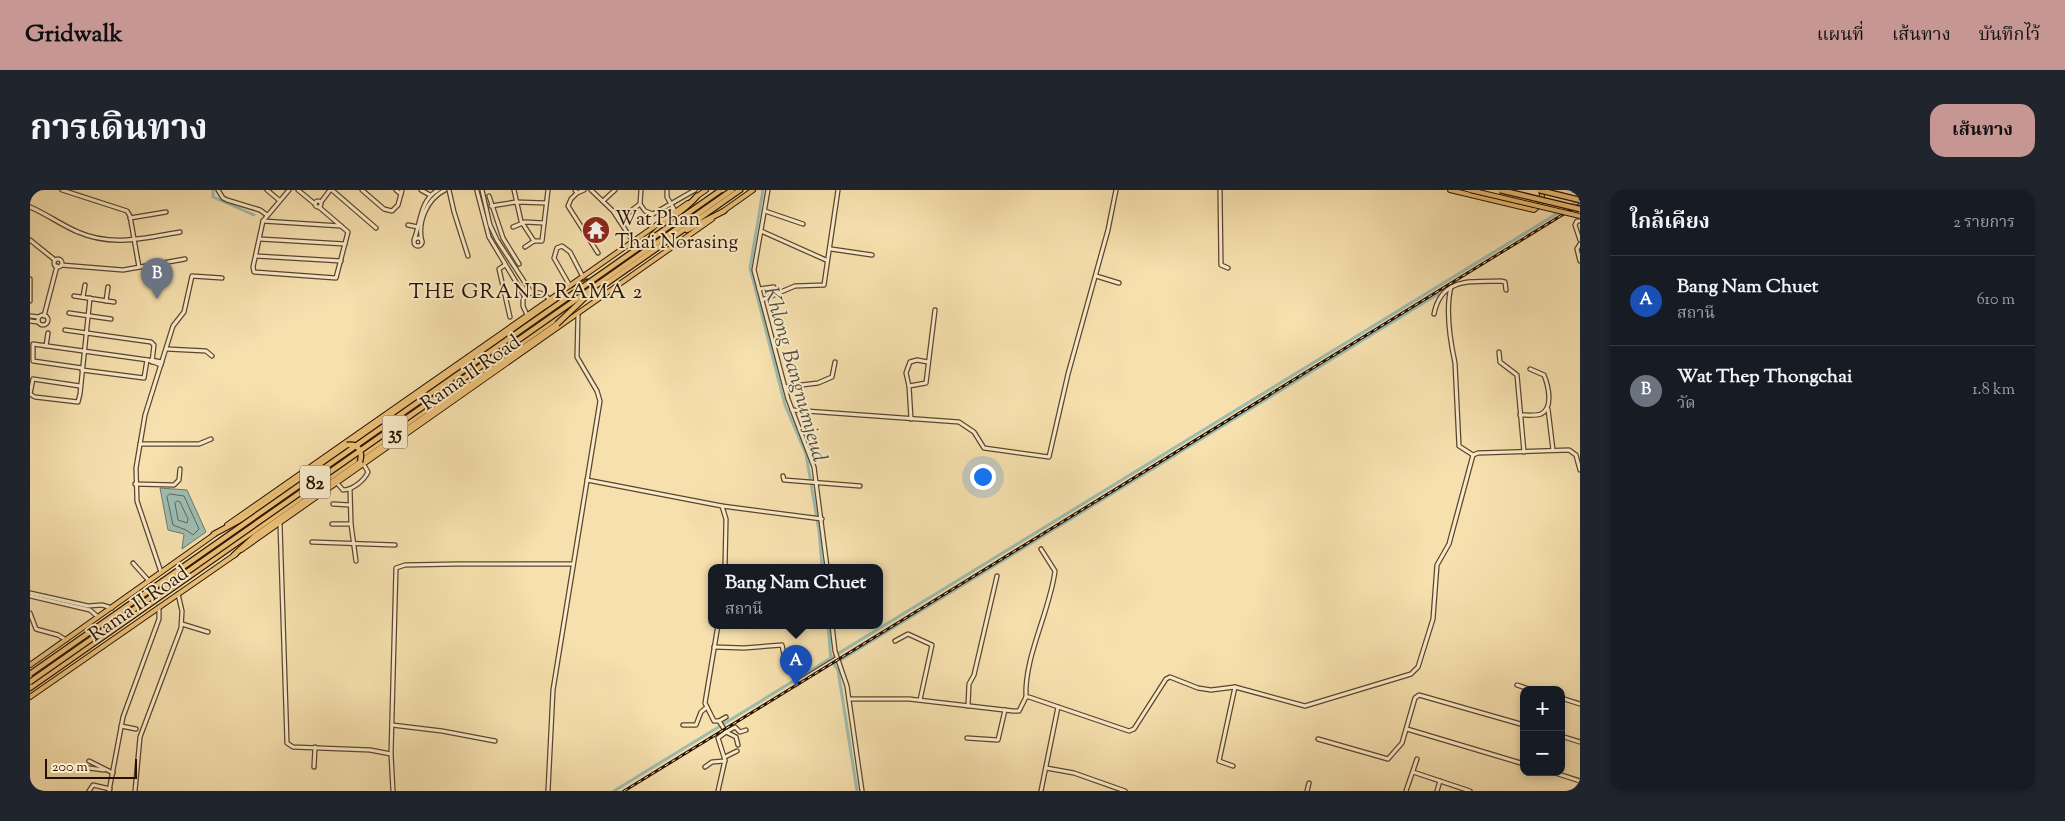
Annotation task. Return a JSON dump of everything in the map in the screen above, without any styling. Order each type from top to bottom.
[{"type":"highway","name":"Rama II Road","points":[[30,674],[722,190]]},
{"type":"highway","name":"82","points":[[30,674],[722,190]]},
{"type":"highway","name":"82","points":[[30,682],[732,190]]},
{"type":"highway","name":"Rama II Road","points":[[30,688],[740,190]]},
{"type":"highway","points":[[1500,190],[1580,208]]},
{"type":"highway","points":[[1512,190],[1580,208]]},
{"type":"highway","points":[[1542,190],[1580,199]]},
{"type":"highway","points":[[649,242],[656,232],[684,210],[697,196]]},
{"type":"highway","points":[[657,248],[724,211]]},
{"type":"highway","points":[[214,534],[244,518],[544,306],[597,276]]},
{"type":"highway","points":[[234,555],[256,535],[362,463],[556,324],[601,282]]},
{"type":"highway","points":[[346,445],[353,445],[358,448],[362,463]]},
{"type":"highway","points":[[224,539],[244,518]]},
{"type":"highway","points":[[230,548],[256,535]]},
{"type":"main road","name":"Rama II Road","points":[[30,665],[214,534],[583,277],[632,240],[706,190]]},
{"type":"main road","name":"Rama II Road","points":[[30,697],[280,524],[362,463],[753,190]]},
{"type":"main road","points":[[1450,190],[1534,210],[1540,205],[1542,190]]},
{"type":"main road","points":[[1470,190],[1580,216]]},
{"type":"main road","points":[[1574,190],[1580,191]]},
{"type":"street","points":[[62,190],[121,207],[129,213],[139,268]]},
{"type":"street","points":[[218,190],[227,200],[260,210],[267,215]]},
{"type":"street","points":[[267,190],[279,200]]},
{"type":"street","points":[[289,190],[263,221],[253,270],[256,273],[334,279],[337,277],[348,232],[298,190]]},
{"type":"street","points":[[315,204],[318,201],[320,202],[331,190],[376,228]]},
{"type":"street","points":[[362,190],[388,211],[396,209],[402,192],[396,190]]},
{"type":"street","points":[[421,190],[431,196]]},
{"type":"street","points":[[420,227],[422,242],[420,246],[416,246],[413,244],[414,240],[431,196],[438,190]]},
{"type":"street","points":[[431,196],[445,190]]},
{"type":"street","points":[[450,190],[454,212],[468,256]]},
{"type":"street","points":[[525,297],[486,230],[475,191],[482,190],[490,225],[497,240],[531,292]]},
{"type":"street","points":[[514,190],[522,224],[534,242]]},
{"type":"street","points":[[526,247],[534,242],[542,242],[548,190]]},
{"type":"street","points":[[584,190],[576,192],[568,206],[598,253]]},
{"type":"street","points":[[591,190],[619,220],[632,240]]},
{"type":"street","points":[[603,201],[615,190]]},
{"type":"street","points":[[619,220],[640,204],[641,190]]},
{"type":"street","points":[[667,190],[667,197],[675,211]]},
{"type":"street","points":[[640,204],[651,214],[672,205],[695,190]]},
{"type":"street","points":[[768,190],[754,266],[785,387],[792,410],[811,456],[826,564]]},
{"type":"street","points":[[762,300],[795,286],[823,286],[827,279],[838,190]]},
{"type":"street","points":[[792,410],[964,423],[974,432],[984,448],[1050,456],[1069,370],[1096,276],[1116,190]]},
{"type":"street","points":[[1220,190],[1222,265],[1228,268]]},
{"type":"street","points":[[489,196],[503,238],[519,264]]},
{"type":"street","points":[[319,207],[320,202]]},
{"type":"street","points":[[491,206],[516,202],[546,203]]},
{"type":"street","points":[[30,207],[84,234],[111,240],[133,241],[180,232]]},
{"type":"street","points":[[765,211],[803,224]]},
{"type":"street","points":[[130,218],[166,212]]},
{"type":"street","points":[[263,221],[341,226]]},
{"type":"street","points":[[1580,221],[1577,221],[1575,225],[1580,240]]},
{"type":"street","points":[[513,227],[525,222],[544,222]]},
{"type":"street","points":[[408,225],[420,227]]},
{"type":"street","points":[[760,231],[826,260]]},
{"type":"street","points":[[414,240],[419,238],[422,242]]},
{"type":"street","points":[[260,239],[345,244]]},
{"type":"street","points":[[30,240],[55,260],[61,260],[44,316]]},
{"type":"street","points":[[1580,244],[1577,249],[1580,261]]},
{"type":"street","points":[[570,286],[554,258],[557,248],[562,246],[570,252],[583,277]]},
{"type":"street","points":[[831,250],[872,255]]},
{"type":"street","points":[[256,256],[341,261]]},
{"type":"street","points":[[55,260],[54,264],[59,266],[114,270],[139,268],[185,259]]},
{"type":"street","points":[[505,265],[499,269],[510,317]]},
{"type":"street","points":[[160,572],[142,521],[135,484],[145,415],[175,323],[184,312],[192,276],[222,278]]},
{"type":"street","points":[[1096,276],[1119,283]]},
{"type":"street","points":[[30,279],[30,301]]},
{"type":"street","points":[[1434,314],[1439,297],[1446,290],[1463,282],[1501,281],[1505,282],[1506,290]]},
{"type":"street","points":[[83,297],[85,286]]},
{"type":"street","points":[[106,301],[108,286]]},
{"type":"street","points":[[759,289],[774,287]]},
{"type":"street","points":[[1452,287],[1449,325],[1451,350],[1455,363],[1457,441],[1460,448],[1473,455]]},
{"type":"street","points":[[527,315],[523,306],[525,297],[531,292],[545,294],[550,300]]},
{"type":"street","points":[[74,296],[114,302]]},
{"type":"street","points":[[80,386],[33,379],[30,395],[78,402],[80,386],[82,369],[90,298]]},
{"type":"street","points":[[909,386],[926,383],[935,310]]},
{"type":"street","points":[[69,313],[111,319]]},
{"type":"street","points":[[548,791],[553,690],[600,401],[597,391],[577,356],[578,314]]},
{"type":"street","points":[[30,316],[44,316]]},
{"type":"street","points":[[30,321],[38,322],[41,325],[46,324],[48,320],[44,316]]},
{"type":"street","points":[[38,322],[39,317]]},
{"type":"street","points":[[65,330],[153,343],[150,361],[144,378],[33,361],[33,344],[150,361],[162,364]]},
{"type":"street","points":[[46,346],[48,333]]},
{"type":"street","points":[[167,349],[206,351],[212,356]]},
{"type":"street","points":[[1500,352],[1500,362],[1517,375],[1524,452]]},
{"type":"street","points":[[911,419],[909,386],[906,373],[910,362],[917,360],[928,362]]},
{"type":"street","points":[[785,387],[818,383],[832,377],[835,362]]},
{"type":"street","points":[[1530,369],[1544,375],[1553,450]]},
{"type":"street","points":[[1520,415],[1541,414],[1548,408]]},
{"type":"street","points":[[140,444],[199,444],[211,439]]},
{"type":"street","points":[[1026,697],[1032,697],[1058,709],[1129,731],[1134,729],[1166,679],[1170,677],[1198,688],[1211,690],[1234,689],[1305,706],[1415,671],[1434,614],[1437,565],[1450,544],[1473,455],[1478,452],[1553,450],[1574,452],[1580,470]]},
{"type":"street","points":[[337,483],[343,490],[350,489],[366,478],[368,472],[362,463]]},
{"type":"street","points":[[135,484],[174,485],[179,480],[180,469]]},
{"type":"street","points":[[783,476],[784,480],[860,486]]},
{"type":"street","points":[[586,480],[722,506],[821,519]]},
{"type":"street","points":[[350,489],[351,524],[356,561]]},
{"type":"street","points":[[333,504],[350,506]]},
{"type":"street","points":[[722,506],[726,526],[725,564]]},
{"type":"street","points":[[280,524],[287,743],[293,747],[370,750],[391,754]]},
{"type":"street","points":[[332,524],[351,524]]},
{"type":"street","points":[[312,542],[395,545]]},
{"type":"street","points":[[849,699],[920,700],[1005,713],[1019,711],[1026,697],[1031,659],[1055,570],[1041,549]]},
{"type":"street","points":[[133,563],[149,581]]},
{"type":"street","points":[[393,791],[391,754],[396,568],[405,565],[573,564]]},
{"type":"street","points":[[968,706],[969,684],[974,675],[997,576]]},
{"type":"street","points":[[30,594],[88,606],[102,605],[112,608]]},
{"type":"street","points":[[135,791],[140,737],[182,624],[178,594]]},
{"type":"street","points":[[48,597],[90,610],[98,618]]},
{"type":"street","points":[[89,791],[93,785],[110,790],[121,726],[159,619],[159,607]]},
{"type":"street","points":[[30,612],[36,629],[58,635],[66,640]]},
{"type":"street","points":[[182,624],[208,632]]},
{"type":"street","points":[[717,629],[706,698],[707,707],[713,720],[719,722],[726,732],[736,737],[738,745]]},
{"type":"street","points":[[832,629],[835,651],[846,681],[862,791]]},
{"type":"street","points":[[895,641],[908,634],[932,645],[921,687],[920,700]]},
{"type":"street","points":[[714,647],[744,648],[782,645],[787,664]]},
{"type":"street","points":[[787,664],[803,654],[806,656]]},
{"type":"street","points":[[800,681],[836,659]]},
{"type":"street","points":[[787,664],[795,660],[797,664]]},
{"type":"street","points":[[1233,766],[1219,760],[1234,689]]},
{"type":"street","points":[[1318,739],[1388,760],[1402,743],[1415,698],[1419,695],[1520,725]]},
{"type":"street","points":[[1565,699],[1580,704]]},
{"type":"street","points":[[683,725],[696,725],[701,712],[707,707]]},
{"type":"street","points":[[1041,791],[1058,709]]},
{"type":"street","points":[[967,738],[998,740],[1005,713]]},
{"type":"street","points":[[719,722],[726,717]]},
{"type":"street","points":[[392,725],[438,730],[495,741]]},
{"type":"street","points":[[121,726],[136,729]]},
{"type":"street","points":[[718,791],[725,757],[718,738],[735,727],[740,732],[746,730]]},
{"type":"street","points":[[1406,729],[1520,763]]},
{"type":"street","points":[[1565,737],[1580,742]]},
{"type":"street","points":[[314,767],[315,747]]},
{"type":"street","points":[[725,757],[737,751]]},
{"type":"street","points":[[1406,791],[1417,759]]},
{"type":"street","points":[[705,767],[712,762],[725,761]]},
{"type":"street","points":[[89,762],[98,764],[104,770]]},
{"type":"street","points":[[89,768],[113,773]]},
{"type":"street","points":[[1046,768],[1074,773],[1125,791]]},
{"type":"street","points":[[1413,772],[1470,791]]},
{"type":"street","points":[[1564,776],[1580,781]]},
{"type":"street","points":[[1437,791],[1440,781]]},
{"type":"street","points":[[1307,791],[1309,783]]},
{"type":"street","points":[[1105,791],[1106,784]]},
{"type":"water","points":[[160,488],[187,490],[206,532],[182,549],[184,534],[168,530]]},
{"type":"waterway","points":[[213,190],[213,197],[254,215]]},
{"type":"waterway","name":"Khlong Bangnumjeud","points":[[763,190],[750,268],[785,405],[806,454],[819,531],[822,564]]},
{"type":"waterway","points":[[1578,190],[1580,198]]},
{"type":"waterway","points":[[883,626],[1579,200]]},
{"type":"waterway","points":[[834,664],[1438,294]]},
{"type":"waterway","name":"Khlong Bangnumjeud","points":[[828,629],[831,660],[838,670],[857,791]]},
{"type":"waterway","points":[[614,791],[879,629]]},
{"type":"railway","points":[[624,791],[1580,204]]},
{"type":"place","name":"Wat Phan Thai Norasing","points":[[596,230]]},
{"type":"place","name":"Wat Thep Thongchai","points":[[157,299]]},
{"type":"place","name":"Bang Nam Chuet","points":[[796,686]]},
{"type":"district","name":"THE GRAND RAMA 2","points":[[526,291]]}]
